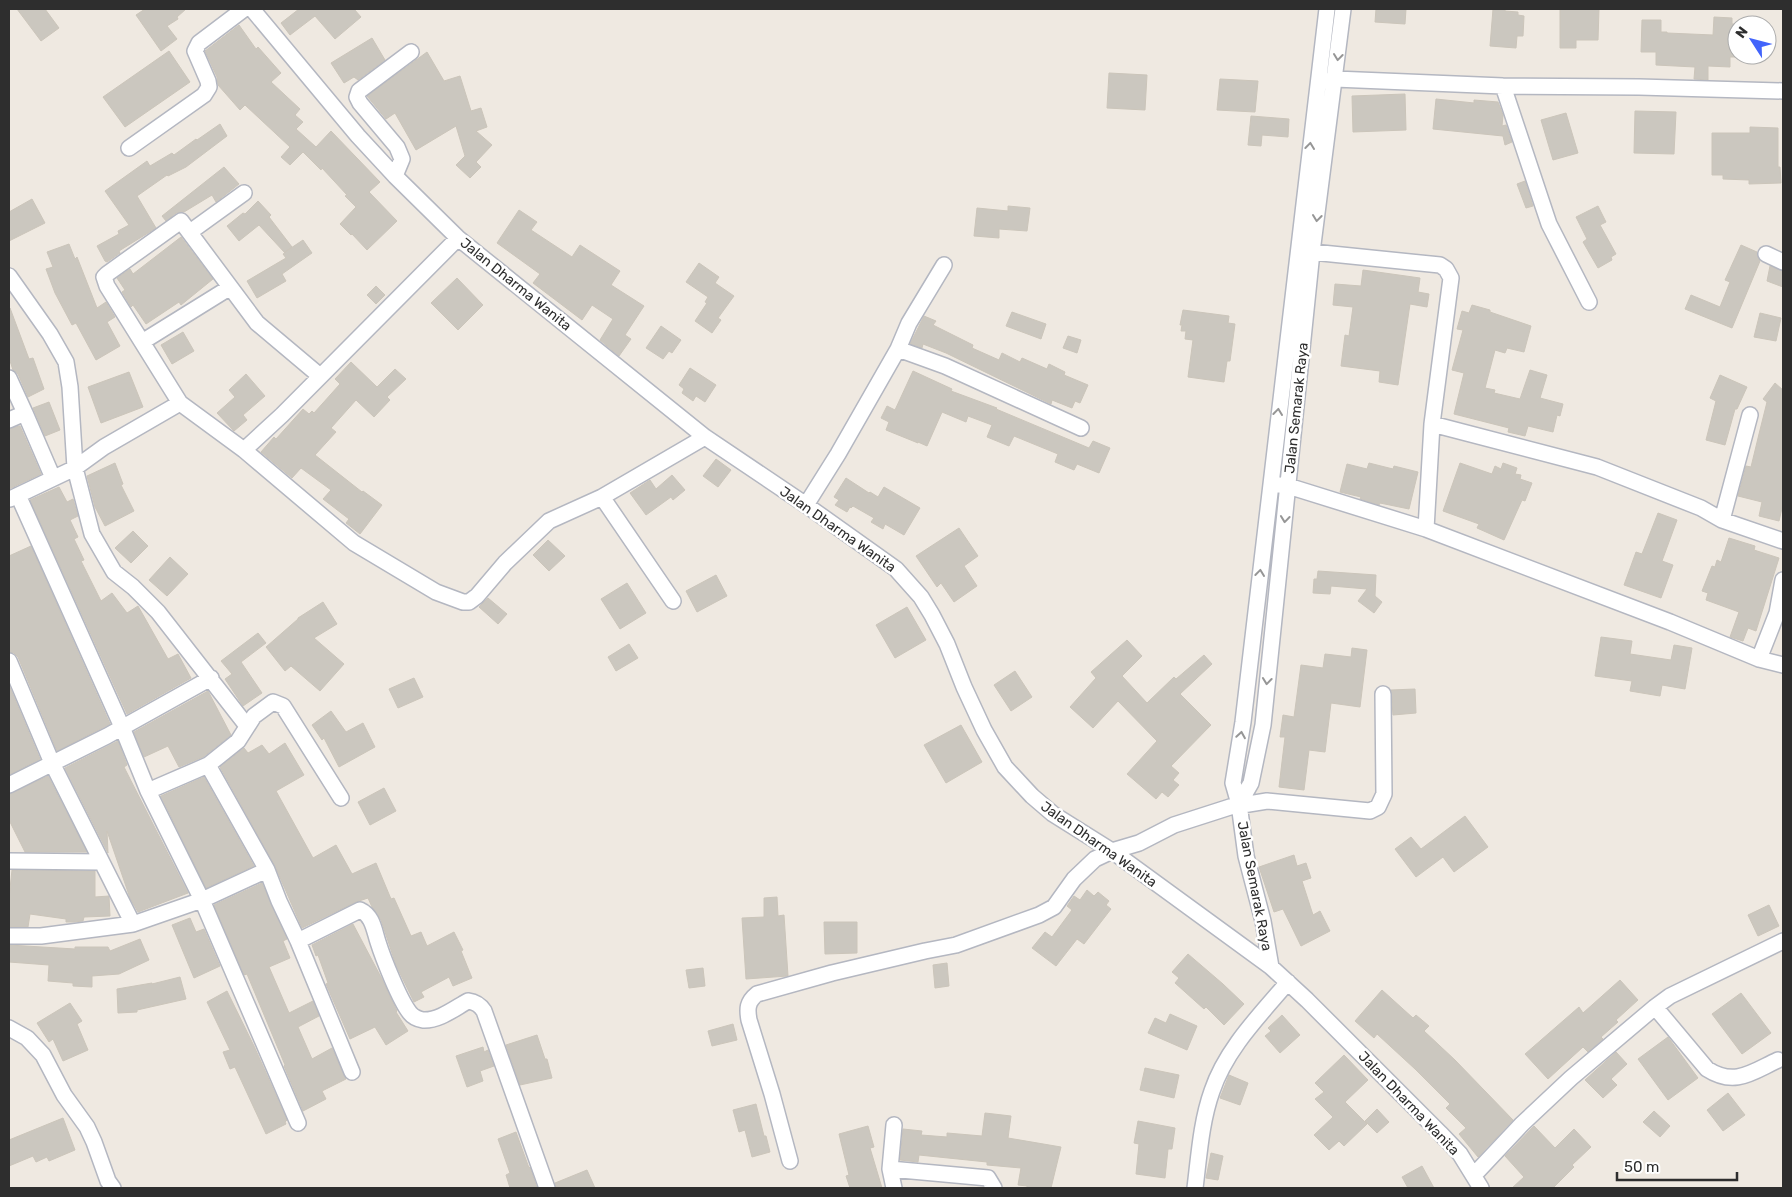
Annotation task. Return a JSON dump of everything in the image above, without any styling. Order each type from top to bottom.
[{"type":"street","points":[[130,148],[204,95],[209,87],[208,81],[194,51],[199,42],[244,9]]},
{"type":"street","name":"Jalan Dharma Wanita","points":[[252,9],[358,136],[395,176],[458,238],[705,437],[883,558],[907,580],[921,596],[947,644],[984,730],[1005,767],[1032,796],[1053,814],[1112,851],[1271,967],[1440,1133],[1460,1154],[1477,1182]]},
{"type":"street","name":"Jalan Semarak Raya","points":[[1271,967],[1263,921],[1246,856],[1239,804],[1233,783],[1244,712],[1327,9]]},
{"type":"street","name":"Jalan Semarak Raya","points":[[1239,804],[1251,783],[1263,725],[1312,252],[1343,9]]},
{"type":"street","points":[[395,176],[402,160],[397,147],[357,97],[359,91],[411,52]]},
{"type":"street","points":[[1318,83],[1335,78],[1503,86],[1783,91]]},
{"type":"street","points":[[1503,86],[1549,224],[1589,302]]},
{"type":"street","points":[[190,232],[244,193]]},
{"type":"street","points":[[320,376],[257,323],[229,288],[181,221],[104,277],[107,286],[180,403],[244,450],[354,543],[436,592],[463,602],[469,602],[477,596],[504,563],[549,521],[602,497],[705,437]]},
{"type":"street","points":[[244,450],[269,428],[458,238]]},
{"type":"street","points":[[1312,252],[1440,266],[1446,269],[1451,278],[1432,424],[1426,529]]},
{"type":"street","points":[[1766,254],[1783,262]]},
{"type":"street","points":[[806,505],[838,454],[898,349],[909,323],[944,265]]},
{"type":"street","points":[[9,276],[50,334],[66,362],[75,468],[92,534],[114,572],[158,612],[247,726]]},
{"type":"street","points":[[142,342],[229,288]]},
{"type":"street","points":[[898,349],[945,366],[1081,428]]},
{"type":"street","points":[[9,378],[53,478]]},
{"type":"street","points":[[180,403],[104,447],[75,468],[13,497],[122,727],[148,791],[202,900],[298,1123]]},
{"type":"street","points":[[9,420],[24,413]]},
{"type":"street","points":[[1722,520],[1750,415]]},
{"type":"street","points":[[1432,424],[1597,467],[1701,508],[1722,520],[1783,541]]},
{"type":"street","points":[[1270,484],[1288,486],[1426,529],[1670,622],[1759,659],[1783,665]]},
{"type":"street","points":[[602,497],[673,601]]},
{"type":"street","points":[[1759,659],[1777,614],[1783,580]]},
{"type":"street","points":[[9,661],[52,763],[133,924]]},
{"type":"street","points":[[9,785],[122,727],[210,678]]},
{"type":"street","points":[[790,1162],[772,1094],[749,1020],[748,1003],[753,997],[757,994],[832,973],[956,945],[1039,915],[1054,907],[1074,879],[1095,859],[1112,851],[1139,844],[1174,825],[1239,804],[1267,801],[1370,811],[1378,807],[1384,794],[1383,694]]},
{"type":"street","points":[[148,791],[208,765],[238,741],[254,716],[273,702],[282,706],[341,798]]},
{"type":"street","points":[[208,765],[267,870],[352,1072]]},
{"type":"street","points":[[9,861],[101,862]]},
{"type":"street","points":[[9,936],[41,936],[133,924],[202,900],[267,870]]},
{"type":"street","points":[[298,941],[360,910],[371,920],[379,946],[404,1005],[413,1016],[424,1020],[436,1018],[468,1001],[481,1007],[504,1063],[547,1188]]},
{"type":"street","points":[[1477,1182],[1522,1124],[1564,1084],[1655,1006],[1670,996],[1783,941]]},
{"type":"street","points":[[1195,1188],[1202,1129],[1215,1083],[1225,1061],[1252,1024],[1288,982]]},
{"type":"street","points":[[1655,1006],[1708,1069],[1719,1077],[1730,1079],[1746,1075],[1778,1060]]},
{"type":"street","points":[[9,1028],[27,1038],[43,1055],[64,1095],[87,1128],[113,1188]]},
{"type":"street","points":[[894,1125],[890,1169],[894,1188]]},
{"type":"street","points":[[890,1169],[988,1178],[994,1188]]},
{"type":"building","points":[[17,9],[45,9],[59,28],[41,41]]},
{"type":"building","points":[[145,9],[186,9],[177,17],[178,19],[167,26],[177,39],[161,51],[136,15]]},
{"type":"building","points":[[299,9],[354,9],[361,17],[335,39],[315,16],[290,35],[281,23]]},
{"type":"building","points":[[1376,9],[1406,9],[1405,24],[1375,22]]},
{"type":"building","points":[[1493,9],[1505,9],[1505,11],[1518,12],[1518,15],[1524,16],[1523,36],[1517,36],[1516,48],[1490,46]]},
{"type":"building","points":[[1560,9],[1599,9],[1598,40],[1576,40],[1576,48],[1560,48]]},
{"type":"building","points":[[1714,17],[1727,18],[1727,65],[1730,65],[1730,67],[1708,66],[1708,80],[1694,79],[1695,67],[1656,65],[1656,52],[1641,52],[1642,20],[1661,20],[1661,32],[1713,35]]},
{"type":"building","points":[[239,25],[256,49],[258,47],[281,73],[271,82],[300,109],[295,115],[303,122],[296,129],[316,147],[331,131],[380,182],[369,192],[397,221],[367,250],[340,224],[356,207],[345,196],[347,195],[322,168],[321,170],[303,152],[290,165],[281,157],[290,147],[245,105],[240,110],[218,85],[217,77],[205,51]]},
{"type":"building","points":[[372,38],[385,60],[358,80],[354,77],[344,83],[331,63]]},
{"type":"building","points":[[169,51],[190,82],[125,127],[103,97]]},
{"type":"building","points":[[427,52],[444,81],[460,76],[471,111],[481,108],[487,127],[476,131],[492,145],[476,162],[481,167],[470,178],[456,165],[465,156],[456,126],[416,150],[395,113],[386,119],[367,96]]},
{"type":"building","points":[[1109,73],[1147,75],[1145,110],[1107,108]]},
{"type":"building","points":[[1220,79],[1258,81],[1255,112],[1217,110]]},
{"type":"building","points":[[1405,94],[1406,130],[1353,132],[1352,96]]},
{"type":"building","points":[[1436,99],[1474,103],[1474,100],[1498,102],[1503,115],[1502,126],[1506,125],[1512,142],[1505,145],[1503,136],[1433,129]]},
{"type":"building","points":[[1635,111],[1676,112],[1674,154],[1634,153]]},
{"type":"building","points":[[1566,113],[1578,153],[1553,160],[1541,120]]},
{"type":"building","points":[[1251,116],[1289,119],[1288,137],[1262,135],[1261,146],[1248,145]]},
{"type":"building","points":[[220,124],[227,136],[186,167],[167,175],[137,196],[156,228],[119,251],[120,253],[107,262],[105,261],[97,246],[119,234],[118,231],[129,225],[105,191],[147,161],[150,166],[172,153],[174,155]]},
{"type":"building","points":[[1750,127],[1778,128],[1778,167],[1780,167],[1781,183],[1749,184],[1749,180],[1723,179],[1723,175],[1712,175],[1712,133],[1750,133]]},
{"type":"building","points":[[224,167],[239,184],[216,202],[212,195],[184,212],[176,213],[166,221],[162,216]]},
{"type":"building","points":[[1525,181],[1533,206],[1526,208],[1517,184]]},
{"type":"building","points":[[32,199],[45,223],[9,241],[9,212]]},
{"type":"building","points":[[258,201],[271,215],[269,217],[292,247],[285,252],[303,240],[312,253],[282,274],[286,281],[257,298],[247,281],[286,258],[283,254],[285,253],[259,225],[239,241],[227,226],[243,213],[245,214]]},
{"type":"building","points":[[1008,206],[1030,208],[1027,231],[999,229],[999,238],[974,236],[977,208],[1008,211]]},
{"type":"building","points":[[1598,206],[1606,222],[1600,225],[1616,254],[1611,257],[1612,260],[1598,268],[1583,242],[1587,239],[1576,217]]},
{"type":"building","points":[[519,210],[537,222],[531,230],[572,257],[580,245],[620,271],[611,285],[644,306],[625,335],[631,339],[619,356],[600,340],[613,319],[592,305],[582,320],[533,283],[540,274],[497,243]]},
{"type":"building","points":[[181,237],[213,279],[181,305],[179,302],[146,324],[133,305],[131,307],[122,292],[125,290],[117,278],[130,269],[133,274]]},
{"type":"building","points":[[69,244],[75,259],[77,257],[97,308],[106,302],[115,317],[107,322],[120,346],[96,360],[76,323],[72,325],[55,293],[46,269],[53,267],[47,252]]},
{"type":"building","points":[[1741,245],[1757,252],[1760,261],[1732,328],[1685,309],[1691,295],[1720,307],[1730,282],[1725,280]]},
{"type":"building","points":[[699,263],[719,277],[715,283],[734,296],[718,318],[721,320],[712,333],[695,321],[707,303],[705,302],[708,297],[686,282]]},
{"type":"building","points":[[1770,266],[1783,271],[1783,287],[1767,281]]},
{"type":"building","points":[[1363,270],[1420,278],[1418,292],[1429,294],[1427,307],[1410,304],[1398,385],[1379,382],[1380,371],[1341,366],[1345,335],[1349,336],[1353,307],[1333,305],[1335,284],[1361,286]]},
{"type":"building","points":[[457,278],[483,305],[458,330],[431,303]]},
{"type":"building","points":[[376,286],[385,295],[376,304],[367,295]]},
{"type":"building","points":[[1472,305],[1531,326],[1524,352],[1507,348],[1505,353],[1495,350],[1485,388],[1495,390],[1494,393],[1520,399],[1530,370],[1547,375],[1540,398],[1563,404],[1560,416],[1557,415],[1553,432],[1528,426],[1525,436],[1508,432],[1509,428],[1454,414],[1464,373],[1452,370],[1463,330],[1457,329],[1462,311],[1469,313]]},
{"type":"building","points":[[10,308],[29,359],[33,358],[44,389],[28,397],[18,374],[13,370],[9,358]]},
{"type":"building","points":[[1183,310],[1229,316],[1228,323],[1235,324],[1230,361],[1227,361],[1224,382],[1188,377],[1193,340],[1185,339],[1186,331],[1181,331],[1182,325],[1180,325]]},
{"type":"building","points":[[1012,312],[1046,324],[1041,339],[1006,326]]},
{"type":"building","points":[[1760,313],[1781,318],[1776,341],[1754,337]]},
{"type":"building","points":[[924,316],[936,321],[933,325],[973,345],[972,348],[999,360],[1002,353],[1020,362],[1022,358],[1047,369],[1049,364],[1065,372],[1064,375],[1088,385],[1080,403],[1075,401],[1072,408],[1052,400],[1051,404],[946,353],[923,344],[922,348],[910,344]]},
{"type":"building","points":[[661,326],[681,340],[672,353],[669,351],[663,359],[646,348]]},
{"type":"building","points":[[183,332],[194,351],[172,364],[161,345]]},
{"type":"building","points":[[1068,336],[1081,340],[1077,353],[1063,348]]},
{"type":"building","points":[[351,362],[377,387],[395,369],[406,379],[387,397],[390,400],[374,417],[356,400],[331,428],[336,432],[315,455],[362,492],[382,505],[360,534],[346,523],[349,519],[323,499],[331,490],[301,468],[292,478],[261,452],[274,437],[276,439],[303,409],[309,414],[312,411],[314,413],[340,384],[335,379]]},
{"type":"building","points":[[690,368],[716,385],[705,402],[696,396],[693,401],[682,393],[684,389],[679,385]]},
{"type":"building","points":[[913,371],[952,389],[951,391],[997,408],[1089,448],[1093,441],[1110,448],[1099,473],[1077,464],[1074,470],[1055,462],[1058,454],[1014,436],[1009,446],[987,437],[992,425],[968,416],[966,422],[942,412],[927,446],[886,430],[889,422],[881,418],[887,406],[895,410]]},
{"type":"building","points":[[129,372],[143,407],[101,423],[88,387]]},
{"type":"building","points":[[246,374],[265,396],[243,415],[247,420],[234,431],[217,413],[235,397],[229,390]]},
{"type":"building","points":[[1720,375],[1747,387],[1737,409],[1735,409],[1725,445],[1706,440],[1716,401],[1710,398]]},
{"type":"building","points":[[1775,383],[1783,390],[1783,504],[1779,521],[1759,516],[1762,502],[1738,496],[1746,466],[1751,467],[1767,402],[1763,399]]},
{"type":"building","points":[[49,402],[60,430],[45,436],[33,408]]},
{"type":"building","points":[[20,426],[41,474],[9,489],[9,429]]},
{"type":"building","points":[[716,459],[731,470],[718,487],[703,476]]},
{"type":"building","points":[[115,463],[123,484],[121,485],[134,511],[105,526],[95,507],[87,476]]},
{"type":"building","points":[[1369,463],[1393,469],[1394,466],[1418,472],[1409,509],[1380,503],[1379,505],[1360,499],[1361,497],[1340,492],[1347,464],[1367,469]]},
{"type":"building","points":[[1460,463],[1492,474],[1495,466],[1501,469],[1503,463],[1517,468],[1515,474],[1521,475],[1520,479],[1532,483],[1525,501],[1522,500],[1504,540],[1477,528],[1479,524],[1443,511]]},
{"type":"building","points":[[672,475],[685,490],[673,500],[671,497],[646,515],[630,493],[650,480],[656,489]]},
{"type":"building","points":[[846,478],[878,497],[884,487],[920,508],[904,535],[885,524],[883,529],[871,522],[874,518],[853,506],[847,512],[835,505],[839,500],[834,497]]},
{"type":"building","points":[[59,487],[67,502],[73,499],[78,516],[70,520],[78,537],[74,539],[84,560],[81,561],[101,601],[112,593],[127,613],[138,606],[168,659],[178,654],[191,678],[127,714],[30,500]]},
{"type":"building","points":[[1658,513],[1677,520],[1662,561],[1673,565],[1661,598],[1624,585],[1636,552],[1642,554]]},
{"type":"building","points":[[959,528],[978,556],[964,566],[977,586],[954,602],[941,583],[937,587],[916,556]]},
{"type":"building","points":[[133,531],[148,546],[131,563],[115,548]]},
{"type":"building","points":[[1729,538],[1755,546],[1754,550],[1779,558],[1756,631],[1748,628],[1743,641],[1730,637],[1739,612],[1706,600],[1708,593],[1702,591],[1712,566],[1715,567],[1717,560],[1721,562]]},
{"type":"building","points":[[548,540],[565,556],[549,571],[533,555]]},
{"type":"building","points":[[31,546],[110,724],[57,751],[18,657],[14,653],[9,652],[9,556]]},
{"type":"building","points":[[170,557],[188,574],[167,596],[149,580]]},
{"type":"building","points":[[1318,571],[1376,575],[1375,596],[1382,602],[1374,613],[1358,601],[1367,589],[1331,586],[1330,594],[1313,593],[1314,579],[1317,579]]},
{"type":"building","points":[[716,575],[727,596],[697,612],[686,591]]},
{"type":"building","points":[[627,583],[646,613],[620,629],[601,599]]},
{"type":"building","points":[[488,598],[507,614],[498,624],[479,607]]},
{"type":"building","points":[[323,602],[337,624],[314,638],[344,664],[320,691],[291,666],[285,671],[266,647],[298,618]]},
{"type":"building","points":[[907,607],[926,640],[895,658],[876,625]]},
{"type":"building","points":[[258,633],[266,643],[241,662],[262,693],[243,706],[225,679],[232,674],[221,661]]},
{"type":"building","points":[[1601,637],[1632,641],[1630,654],[1671,660],[1674,645],[1692,648],[1685,689],[1662,685],[1660,696],[1630,691],[1632,681],[1595,676]]},
{"type":"building","points":[[1127,640],[1142,656],[1122,676],[1147,703],[1174,677],[1176,679],[1204,655],[1212,664],[1180,694],[1211,725],[1171,766],[1179,773],[1173,780],[1179,785],[1168,797],[1162,792],[1156,799],[1127,774],[1157,741],[1118,701],[1093,728],[1070,707],[1096,678],[1091,672]]},
{"type":"building","points":[[629,644],[638,658],[616,671],[608,657]]},
{"type":"building","points":[[1352,648],[1367,650],[1360,707],[1331,703],[1325,752],[1309,750],[1304,790],[1279,787],[1285,737],[1280,737],[1283,715],[1294,717],[1301,665],[1323,668],[1325,654],[1351,657]]},
{"type":"building","points":[[1015,671],[1032,697],[1011,711],[994,685]]},
{"type":"building","points":[[414,678],[423,697],[398,708],[389,689]]},
{"type":"building","points":[[9,685],[40,759],[9,775]]},
{"type":"building","points":[[1415,689],[1416,713],[1393,715],[1391,690]]},
{"type":"building","points":[[208,691],[231,735],[203,757],[179,767],[168,746],[144,757],[134,732]]},
{"type":"building","points":[[331,711],[346,732],[363,723],[375,747],[339,767],[324,738],[322,740],[312,725]]},
{"type":"building","points":[[961,725],[982,762],[946,783],[924,745]]},
{"type":"building","points":[[118,741],[127,765],[124,767],[188,893],[138,912],[130,898],[107,831],[108,853],[65,768]]},
{"type":"building","points":[[285,743],[304,775],[276,791],[313,858],[336,845],[352,874],[376,863],[391,899],[394,898],[411,936],[421,932],[427,946],[454,932],[463,950],[461,951],[472,978],[453,986],[449,977],[421,992],[424,997],[414,1002],[396,965],[381,920],[368,898],[302,928],[275,866],[220,767],[244,748],[248,753],[262,745],[269,754]]},
{"type":"building","points":[[48,776],[87,852],[25,852],[9,820],[9,794]]},
{"type":"building","points":[[204,777],[254,866],[206,888],[161,796]]},
{"type":"building","points":[[384,788],[396,811],[370,825],[358,802]]},
{"type":"building","points":[[1465,816],[1488,847],[1454,872],[1443,857],[1416,877],[1395,849],[1411,837],[1421,849]]},
{"type":"building","points":[[1294,855],[1297,866],[1306,863],[1311,878],[1302,881],[1313,915],[1320,911],[1330,931],[1301,946],[1283,909],[1274,912],[1259,867]]},
{"type":"building","points":[[12,870],[95,871],[95,897],[109,896],[110,916],[84,917],[83,921],[66,922],[66,919],[30,914],[28,927],[9,927],[9,898]]},
{"type":"building","points":[[262,883],[287,939],[283,941],[290,958],[269,967],[289,1013],[313,1001],[319,1016],[298,1027],[312,1059],[332,1048],[346,1079],[322,1091],[326,1099],[303,1111],[247,974],[244,975],[214,905]]},
{"type":"building","points":[[1087,890],[1094,896],[1098,892],[1109,901],[1106,905],[1111,909],[1084,944],[1077,939],[1056,966],[1032,948],[1045,932],[1052,937],[1072,910],[1067,906],[1074,896],[1080,900]]},
{"type":"building","points":[[777,897],[778,916],[784,915],[788,976],[746,979],[742,918],[764,917],[764,898]]},
{"type":"building","points":[[1769,905],[1779,926],[1758,936],[1748,915]]},
{"type":"building","points":[[190,918],[196,932],[204,929],[220,966],[194,978],[172,925]]},
{"type":"building","points":[[824,922],[857,922],[857,953],[825,954]]},
{"type":"building","points":[[353,924],[382,979],[396,1012],[408,1031],[386,1045],[375,1027],[350,1039],[326,984],[328,983],[318,955],[316,956],[312,945]]},
{"type":"building","points":[[140,939],[149,960],[119,974],[92,976],[92,987],[73,986],[73,983],[48,981],[49,965],[9,962],[9,945],[75,949],[75,947],[108,947],[110,951]]},
{"type":"building","points":[[1188,954],[1244,1004],[1224,1025],[1206,1007],[1204,1009],[1175,983],[1179,978],[1172,972]]},
{"type":"building","points":[[947,963],[949,986],[935,988],[933,965]]},
{"type":"building","points":[[703,968],[705,986],[689,988],[686,970]]},
{"type":"building","points":[[180,977],[186,999],[137,1010],[137,1012],[118,1013],[117,989],[152,984]]},
{"type":"building","points":[[1620,980],[1638,1000],[1616,1020],[1618,1022],[1601,1037],[1603,1039],[1588,1052],[1583,1047],[1548,1079],[1525,1054],[1579,1007],[1583,1013]]},
{"type":"building","points":[[1382,990],[1413,1018],[1416,1015],[1429,1026],[1424,1031],[1513,1120],[1478,1157],[1459,1134],[1466,1128],[1446,1108],[1450,1104],[1377,1034],[1374,1038],[1355,1021]]},
{"type":"building","points":[[227,991],[287,1120],[286,1124],[266,1134],[235,1067],[230,1069],[223,1052],[230,1050],[207,1002]]},
{"type":"building","points":[[1741,993],[1771,1033],[1742,1054],[1712,1014]]},
{"type":"building","points":[[70,1003],[82,1021],[77,1024],[88,1050],[63,1061],[53,1039],[49,1042],[37,1023]]},
{"type":"building","points":[[1170,1014],[1197,1026],[1187,1050],[1148,1033],[1155,1018],[1166,1023]]},
{"type":"building","points":[[1282,1015],[1300,1035],[1280,1053],[1265,1036],[1271,1031],[1268,1028]]},
{"type":"building","points":[[733,1024],[737,1040],[712,1046],[708,1031]]},
{"type":"building","points":[[537,1035],[545,1059],[547,1059],[552,1078],[520,1085],[506,1045]]},
{"type":"building","points":[[1668,1037],[1698,1078],[1668,1100],[1638,1059]]},
{"type":"building","points":[[483,1047],[484,1052],[488,1050],[494,1066],[480,1071],[483,1081],[467,1087],[456,1056]]},
{"type":"building","points":[[1616,1052],[1627,1064],[1611,1079],[1617,1085],[1603,1098],[1585,1080]]},
{"type":"building","points":[[1344,1055],[1368,1080],[1345,1102],[1367,1124],[1344,1146],[1339,1141],[1329,1150],[1314,1135],[1333,1117],[1315,1099],[1324,1092],[1315,1083]]},
{"type":"building","points":[[1145,1068],[1179,1075],[1174,1098],[1140,1090]]},
{"type":"building","points":[[1229,1075],[1248,1083],[1240,1105],[1220,1098]]},
{"type":"building","points":[[1728,1093],[1745,1115],[1723,1131],[1707,1110]]},
{"type":"building","points":[[756,1104],[770,1152],[752,1157],[745,1130],[739,1132],[733,1110]]},
{"type":"building","points":[[1377,1109],[1389,1122],[1377,1133],[1365,1121]]},
{"type":"building","points":[[1654,1111],[1670,1126],[1660,1137],[1643,1122]]},
{"type":"building","points":[[985,1113],[1011,1116],[1008,1138],[1061,1147],[1051,1188],[1027,1188],[1027,1186],[1018,1185],[1021,1168],[987,1165],[987,1162],[919,1155],[918,1162],[900,1160],[903,1129],[922,1131],[921,1135],[947,1137],[947,1133],[982,1136]]},
{"type":"building","points":[[63,1118],[75,1150],[49,1161],[47,1157],[36,1162],[33,1156],[9,1166],[9,1140]]},
{"type":"building","points":[[1138,1121],[1175,1128],[1172,1149],[1168,1149],[1165,1178],[1136,1174],[1139,1144],[1134,1143]]},
{"type":"building","points":[[868,1126],[874,1147],[870,1148],[882,1188],[850,1188],[846,1176],[849,1175],[839,1134]]},
{"type":"building","points":[[1534,1126],[1555,1148],[1574,1129],[1591,1147],[1572,1165],[1574,1167],[1553,1188],[1512,1188],[1524,1177],[1505,1156]]},
{"type":"building","points":[[516,1132],[537,1188],[510,1188],[506,1175],[510,1173],[498,1139]]},
{"type":"building","points":[[1211,1153],[1223,1156],[1218,1180],[1206,1178]]},
{"type":"building","points":[[1422,1166],[1434,1188],[1408,1188],[1402,1177]]},
{"type":"building","points":[[587,1170],[595,1188],[556,1188],[555,1183]]}]
